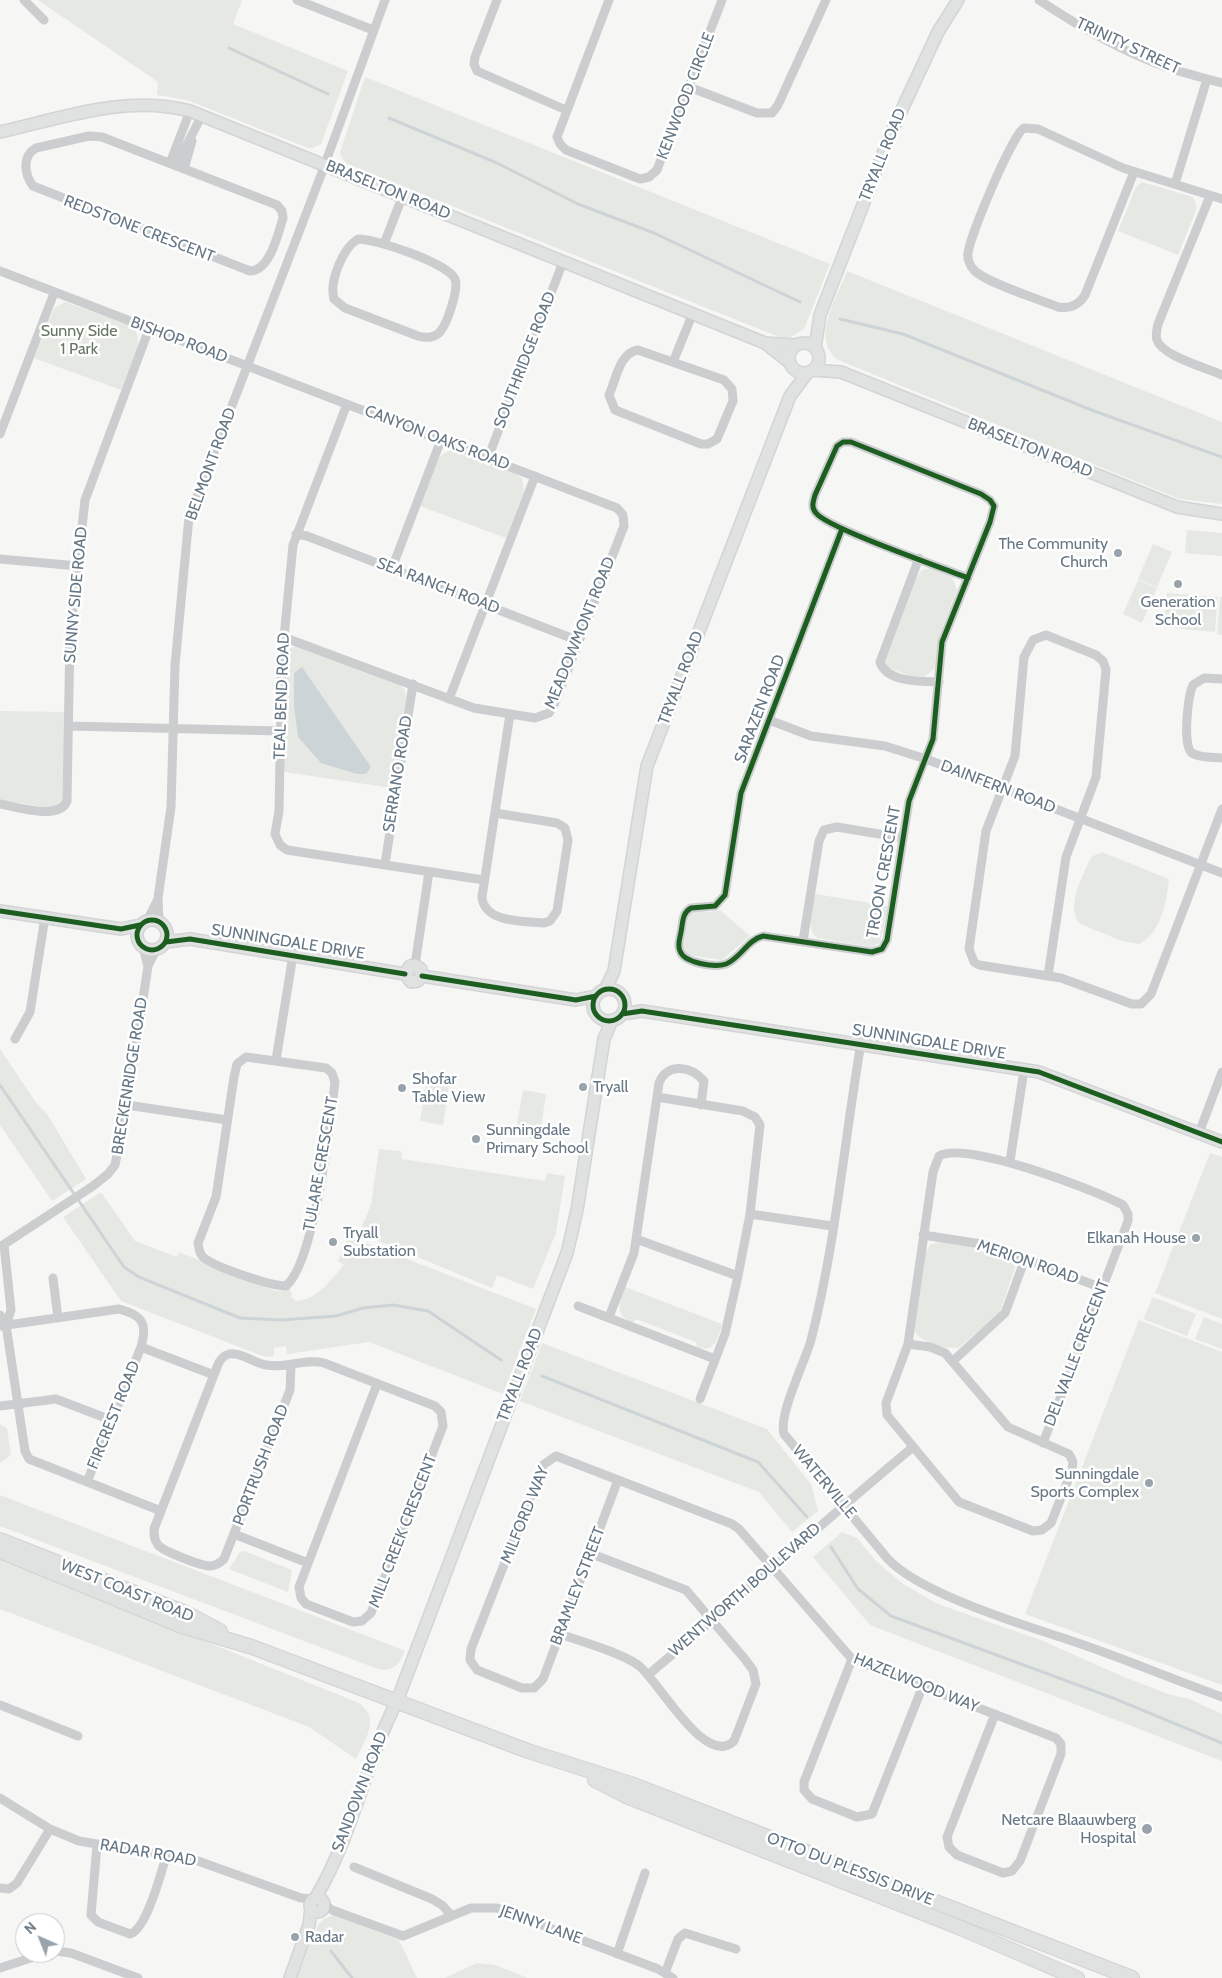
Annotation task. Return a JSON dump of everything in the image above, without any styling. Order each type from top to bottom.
[{"type":"main road","name":"WEST COAST ROAD","points":[[0,1540],[186,1614],[252,1647]]},
{"type":"main road","name":"WEST COAST ROAD","points":[[0,1551],[182,1626],[252,1647],[397,1701]]},
{"type":"main road","name":"OTTO DU PLESSIS DRIVE","points":[[397,1701],[566,1765],[631,1784],[1132,1978]]},
{"type":"main road","name":"OTTO DU PLESSIS DRIVE","points":[[566,1765],[626,1796],[956,1926],[1077,1978]]},
{"type":"street","points":[[24,0],[44,20]]},
{"type":"street","points":[[297,0],[373,30]]},
{"type":"street","name":"BELMONT ROAD","points":[[153,922],[171,807],[175,729],[175,665],[189,520],[385,0]]},
{"type":"street","points":[[497,0],[475,57],[474,64],[478,71],[566,110]]},
{"type":"street","name":"KENWOOD CIRCLE","points":[[609,0],[557,137],[562,148],[634,177],[644,179],[657,170],[722,0]]},
{"type":"street","points":[[689,87],[756,113],[772,113],[778,105],[826,0]]},
{"type":"street","name":"TRYALL ROAD","points":[[816,350],[820,315],[890,134],[938,32],[958,0]]},
{"type":"street","name":"TRINITY STREET","points":[[1039,0],[1085,29],[1165,67],[1222,83]]},
{"type":"street","points":[[1174,184],[1207,79]]},
{"type":"street","name":"BRASELTON ROAD","points":[[0,132],[125,105],[156,104],[190,111],[403,195],[765,343],[790,365]]},
{"type":"street","points":[[177,166],[190,111]]},
{"type":"street","points":[[177,166],[190,153],[192,138],[202,115]]},
{"type":"street","points":[[1134,172],[1085,295],[1077,304],[1068,308],[1058,307],[981,276],[971,266],[968,252],[997,176],[1021,130],[1029,127],[1038,129],[1134,172],[1222,199]]},
{"type":"street","name":"REDSTONE CRESCENT","points":[[96,136],[177,166],[274,203],[280,208],[282,222],[267,259],[260,269],[253,272],[246,270],[40,190],[30,183],[26,163],[27,156],[36,148],[96,136]]},
{"type":"street","points":[[384,244],[403,195]]},
{"type":"street","points":[[1210,196],[1158,324],[1156,334],[1157,341],[1165,350],[1222,375]]},
{"type":"street","points":[[358,239],[369,239],[384,244],[442,266],[449,270],[455,278],[457,288],[445,324],[434,336],[424,338],[378,321],[345,308],[334,299],[333,285],[348,247],[358,239]]},
{"type":"street","name":"SOUTHRIDGE ROAD","points":[[488,458],[563,262]]},
{"type":"street","name":"BISHOP ROAD","points":[[0,271],[247,366]]},
{"type":"street","points":[[0,434],[54,293]]},
{"type":"street","points":[[673,362],[693,313]]},
{"type":"street","name":"TRYALL ROAD","points":[[799,344],[820,315]]},
{"type":"street","name":"SUNNY SIDE ROAD","points":[[0,804],[51,812],[65,806],[68,794],[70,635],[88,489],[149,329]]},
{"type":"street","name":"BRASELTON ROAD","points":[[765,343],[799,344]]},
{"type":"street","points":[[799,344],[810,344],[816,350],[818,362],[810,371],[799,372],[790,365],[790,352],[799,344]]},
{"type":"street","points":[[643,350],[673,362],[724,380],[732,389],[733,401],[720,436],[712,443],[704,445],[692,441],[619,413],[612,406],[610,395],[624,358],[630,352],[643,350]]},
{"type":"street","name":"BRASELTON ROAD","points":[[816,350],[841,372],[1177,507],[1222,514]]},
{"type":"street","name":"TRYALL ROAD","points":[[790,365],[790,396]]},
{"type":"street","name":"CANYON OAKS ROAD","points":[[247,366],[617,508],[623,515]]},
{"type":"street","name":"TRYALL ROAD","points":[[601,993],[614,971],[647,766],[790,396],[810,371]]},
{"type":"street","name":"BRASELTON ROAD","points":[[810,371],[841,372]]},
{"type":"street","name":"TEAL BEND ROAD","points":[[346,404],[293,545],[283,637],[279,811],[275,834],[280,845],[287,850],[484,880]]},
{"type":"street","points":[[392,568],[441,440]]},
{"type":"street","name":"TROON CRESCENT","points":[[752,942],[763,936],[872,952],[884,946],[887,940],[909,801],[933,739],[942,642],[994,511],[990,500],[981,494],[849,441],[840,443],[834,450],[812,504],[818,516],[842,529]]},
{"type":"street","points":[[449,698],[535,476]]},
{"type":"street","name":"MEADOWMONT ROAD","points":[[283,637],[474,708],[535,718],[549,714],[624,526],[623,515]]},
{"type":"street","points":[[842,529],[968,578]]},
{"type":"street","name":"SARAZEN ROAD","points":[[752,942],[730,962],[722,965],[690,960],[682,955],[679,947],[685,912],[695,906],[712,908],[720,903],[726,895],[741,793],[842,529]]},
{"type":"street","name":"SEA RANCH ROAD","points":[[296,534],[307,536],[579,640]]},
{"type":"street","points":[[919,558],[880,662],[886,672],[904,679],[939,682]]},
{"type":"street","points":[[0,559],[78,566]]},
{"type":"street","points":[[1048,976],[1066,857],[1098,768],[1105,666],[1096,655],[1046,636],[1036,638],[1026,651],[1015,756],[986,831],[970,956],[974,962],[980,965],[1048,976],[1061,978],[1132,1004],[1143,1003],[1151,994],[1222,809]]},
{"type":"street","points":[[1222,679],[1204,678],[1193,685],[1186,741],[1189,751],[1196,755],[1222,758]]},
{"type":"street","name":"SERRANO ROAD","points":[[385,864],[413,684]]},
{"type":"street","points":[[495,813],[557,823],[565,828],[568,840],[555,916],[550,922],[544,923],[494,916],[482,904],[484,880],[510,714]]},
{"type":"street","name":"DAINFERN ROAD","points":[[769,720],[811,736],[885,746],[926,759],[1002,790],[1222,873]]},
{"type":"street","points":[[69,726],[280,731]]},
{"type":"street","name":"TROON CRESCENT","points":[[803,942],[819,841],[824,830],[837,827],[903,838]]},
{"type":"street","points":[[415,965],[429,872]]},
{"type":"street","points":[[0,911],[121,929],[153,922],[167,930],[166,942],[156,950],[140,944],[121,929]]},
{"type":"street","points":[[15,1039],[30,1012],[45,917]]},
{"type":"street","points":[[140,944],[136,936],[153,922]]},
{"type":"street","name":"SUNNINGDALE DRIVE","points":[[153,922],[190,939],[405,974]]},
{"type":"street","name":"SUNNINGDALE DRIVE","points":[[166,942],[190,939]]},
{"type":"street","name":"BRECKENRIDGE ROAD","points":[[140,944],[148,966]]},
{"type":"street","name":"BRECKENRIDGE ROAD","points":[[2,1246],[104,1178],[115,1164],[127,1106],[148,966],[156,950]]},
{"type":"street","points":[[127,1106],[227,1120],[234,1077],[241,1060],[256,1057],[276,1060],[293,955]]},
{"type":"street","points":[[415,965],[421,969],[422,976],[418,981],[411,982],[405,974],[407,968],[415,965]]},
{"type":"street","name":"TRYALL ROAD","points":[[614,971],[622,996]]},
{"type":"street","points":[[422,976],[576,1000],[613,990],[622,996],[624,1006],[617,1017],[597,1014],[576,1000]]},
{"type":"street","points":[[597,1014],[593,1004],[601,993]]},
{"type":"street","name":"SUNNINGDALE DRIVE","points":[[622,996],[642,1011]]},
{"type":"street","name":"SUNNINGDALE DRIVE","points":[[617,1017],[642,1011],[861,1043],[1039,1072],[1222,1142]]},
{"type":"street","name":"TRYALL ROAD","points":[[597,1014],[604,1040]]},
{"type":"street","name":"TRYALL ROAD","points":[[397,1701],[567,1253],[575,1217],[604,1040],[617,1017]]},
{"type":"street","name":"WATERVILLE","points":[[861,1043],[815,1324],[807,1355],[782,1425],[784,1434],[893,1565],[930,1588],[1222,1697]]},
{"type":"street","name":"TULARE CRESCENT","points":[[227,1120],[216,1197],[198,1242],[200,1253],[205,1259],[268,1285],[286,1286],[296,1273],[311,1231],[335,1082],[332,1073],[326,1068],[276,1060]]},
{"type":"street","points":[[609,1318],[634,1253],[657,1097],[662,1075],[668,1070],[689,1071],[696,1074],[704,1082],[701,1105]]},
{"type":"street","points":[[1010,1161],[1024,1070]]},
{"type":"street","points":[[1199,1133],[1222,1072]]},
{"type":"street","points":[[657,1097],[749,1112],[760,1125],[750,1214],[738,1276],[725,1334],[700,1399]]},
{"type":"street","name":"DEL VALLE CRESCENT","points":[[951,1152],[1010,1161],[1120,1203],[1126,1208],[1128,1214],[1128,1221],[1043,1443],[1065,1451],[1072,1458],[1073,1466],[1051,1523],[1046,1529],[1038,1531],[959,1502],[889,1419],[886,1411],[887,1400],[908,1344],[933,1172],[940,1156],[951,1152]]},
{"type":"street","points":[[750,1214],[832,1226]]},
{"type":"street","name":"MERION ROAD","points":[[923,1235],[988,1245],[1102,1288]]},
{"type":"street","points":[[636,1240],[738,1276]]},
{"type":"street","points":[[2,1246],[11,1310],[3,1326]]},
{"type":"street","points":[[953,1361],[1005,1313],[1026,1259]]},
{"type":"street","points":[[53,1278],[58,1318]]},
{"type":"street","points":[[578,1306],[715,1360]]},
{"type":"street","points":[[3,1326],[113,1310],[127,1312],[137,1316],[143,1325],[144,1336],[141,1347],[214,1375]]},
{"type":"street","points":[[0,1315],[18,1404],[25,1451],[29,1459],[161,1511],[220,1359],[231,1354],[267,1365],[291,1366],[314,1361],[377,1384]]},
{"type":"street","points":[[908,1344],[930,1347],[945,1353],[1008,1428],[1043,1443]]},
{"type":"street","name":"FIRCREST ROAD","points":[[87,1482],[141,1347]]},
{"type":"street","name":"PORTRUSH ROAD","points":[[161,1511],[154,1534],[156,1543],[162,1549],[208,1566],[222,1561],[290,1390],[291,1366]]},
{"type":"street","name":"MILL CREEK CRESCENT","points":[[377,1384],[435,1406],[441,1412],[443,1426],[369,1617],[362,1621],[353,1622],[306,1604],[299,1591],[377,1384]]},
{"type":"street","points":[[0,1406],[56,1399],[111,1420]]},
{"type":"street","points":[[843,1505],[912,1447]]},
{"type":"street","name":"MILFORD WAY","points":[[534,1688],[522,1688],[477,1670],[471,1664],[470,1656],[543,1464],[556,1456],[732,1524],[773,1568]]},
{"type":"street","name":"BRAMLEY STREET","points":[[534,1688],[543,1679],[592,1554],[618,1480]]},
{"type":"street","name":"WENTWORTH BOULEVARD","points":[[648,1675],[843,1505]]},
{"type":"street","points":[[234,1534],[308,1563]]},
{"type":"street","points":[[560,1634],[633,1662],[648,1675],[701,1739],[721,1747],[732,1743],[753,1693],[755,1676],[744,1658],[686,1590],[592,1554]]},
{"type":"street","name":"HAZELWOOD WAY","points":[[773,1568],[852,1659],[922,1688],[994,1714],[1053,1736],[1060,1744],[1061,1754],[1016,1867],[1012,1871],[1003,1873],[957,1855],[949,1847],[947,1837],[994,1714]]},
{"type":"street","points":[[852,1659],[804,1782],[804,1790],[812,1799],[857,1817],[872,1814],[922,1688]]},
{"type":"street","name":"SANDOWN ROAD","points":[[290,1978],[324,1883],[338,1854],[386,1724],[397,1701]]},
{"type":"street","points":[[1,1708],[78,1736]]},
{"type":"street","name":"RADAR ROAD","points":[[0,1798],[50,1829],[79,1841],[167,1854],[198,1861],[317,1904]]},
{"type":"street","points":[[0,1888],[9,1889],[17,1883],[50,1829]]},
{"type":"street","points":[[97,1845],[91,1915],[98,1922],[130,1934],[139,1929],[154,1896],[167,1854]]},
{"type":"street","points":[[354,1867],[432,1898],[451,1915]]},
{"type":"street","points":[[617,1954],[645,1873]]},
{"type":"street","name":"JENNY LANE","points":[[317,1904],[403,1936],[451,1915],[478,1907],[497,1908],[665,1972],[673,1978]]},
{"type":"street","points":[[665,1972],[678,1939],[685,1933],[736,1949]]},
{"type":"street","points":[[65,1952],[138,1978]]},
{"type":"street","points":[[0,1968],[15,1963]]},
{"type":"green space","points":[[38,0],[242,0],[233,24],[348,71],[321,144],[308,148],[187,100],[157,95],[158,82]]},
{"type":"green space","points":[[365,77],[830,264],[804,329],[791,337],[779,337],[347,164],[340,152]]},
{"type":"green space","points":[[1142,182],[1193,197],[1197,208],[1178,255],[1118,231],[1136,187]]},
{"type":"green space","points":[[847,271],[1222,422],[1222,504],[1179,499],[838,360],[830,351],[826,341],[826,329],[832,305]]},
{"type":"green space","name":"Sunny Side 1 Park","points":[[65,302],[132,326],[136,332],[138,340],[135,357],[121,390],[34,358],[54,308]]},
{"type":"green space","points":[[450,450],[516,474],[522,478],[524,491],[506,538],[420,506],[439,457]]},
{"type":"green space","points":[[1187,530],[1222,533],[1222,556],[1185,553]]},
{"type":"green space","points":[[1153,544],[1172,552],[1157,587],[1138,579]]},
{"type":"green space","points":[[930,568],[952,577],[957,590],[940,634],[935,668],[924,677],[908,675],[888,668],[885,660],[917,576],[922,570]]},
{"type":"green space","points":[[1138,580],[1157,588],[1142,623],[1123,614]]},
{"type":"green space","points":[[1167,593],[1218,597],[1215,632],[1163,627]]},
{"type":"green space","points":[[1220,597],[1222,597],[1222,635],[1217,634]]},
{"type":"green space","points":[[297,646],[398,684],[405,690],[406,699],[392,788],[284,772],[286,654],[291,648]]},
{"type":"green space","points":[[0,711],[65,712],[63,799],[59,805],[51,808],[0,800]]},
{"type":"green space","points":[[1102,852],[1169,879],[1162,916],[1153,932],[1139,944],[1122,941],[1080,924],[1076,917],[1074,909],[1075,900],[1080,882],[1091,857]]},
{"type":"green space","points":[[815,894],[888,906],[880,943],[871,947],[817,938],[811,928]]},
{"type":"green space","points":[[720,910],[750,936],[722,960],[688,955],[683,947],[689,915],[694,911],[710,912]]},
{"type":"green space","points":[[0,1049],[37,1104],[47,1114],[86,1179],[52,1201],[0,1125]]},
{"type":"green space","points":[[427,1076],[450,1079],[443,1125],[420,1121]]},
{"type":"green space","points":[[523,1090],[546,1094],[539,1140],[515,1136]]},
{"type":"green space","points":[[379,1149],[401,1151],[402,1159],[545,1181],[547,1173],[565,1176],[556,1233],[533,1289],[497,1275],[492,1288],[359,1233],[371,1205]]},
{"type":"green space","name":"Elkanah House","points":[[1210,1153],[1222,1157],[1222,1319],[1155,1293]]},
{"type":"green space","points":[[101,1192],[135,1241],[177,1257],[179,1252],[276,1291],[290,1289],[292,1297],[296,1301],[304,1300],[317,1293],[344,1265],[338,1261],[348,1236],[536,1309],[503,1394],[369,1342],[287,1354],[286,1346],[274,1348],[274,1356],[265,1357],[121,1301],[63,1217]]},
{"type":"green space","points":[[940,1242],[994,1251],[1011,1261],[1015,1268],[999,1314],[960,1347],[955,1348],[941,1347],[927,1342],[914,1330],[925,1253],[930,1245]]},
{"type":"green space","points":[[625,1287],[722,1324],[715,1343],[703,1349],[697,1347],[696,1342],[636,1319],[633,1323],[627,1320],[620,1308]]},
{"type":"green space","points":[[1153,1297],[1196,1314],[1187,1336],[1143,1319]]},
{"type":"green space","points":[[1204,1317],[1222,1324],[1222,1349],[1195,1339]]},
{"type":"green space","name":"Sunningdale Sports Complex","points":[[1139,1320],[1222,1352],[1222,1685],[1025,1614]]},
{"type":"green space","points":[[542,1343],[767,1429],[811,1484],[818,1511],[792,1532],[759,1492],[520,1401]]},
{"type":"green space","points":[[0,1424],[7,1428],[11,1455],[0,1463]]},
{"type":"green space","points":[[0,1495],[405,1651],[401,1660],[392,1668],[378,1669],[0,1526]]},
{"type":"green space","points":[[842,1532],[857,1538],[877,1562],[903,1584],[938,1604],[1043,1641],[1124,1677],[1168,1694],[1189,1699],[1222,1714],[1222,1761],[870,1625],[813,1557]]},
{"type":"green space","points":[[244,1551],[292,1570],[288,1592],[229,1569],[240,1552]]},
{"type":"green space","points":[[0,1559],[359,1703],[366,1709],[370,1722],[367,1737],[356,1759],[309,1727],[0,1609]]},
{"type":"green space","points":[[333,1915],[399,1940],[417,1978],[297,1978],[318,1925],[324,1919]]},
{"type":"green space","points":[[477,1963],[495,1965],[528,1978],[444,1978]]},
{"type":"shaded area","points":[[302,667],[371,767],[366,774],[357,774],[321,763],[298,737],[294,705],[294,673]]},
{"type":"waterway","points":[[229,48],[328,94]]},
{"type":"waterway","points":[[389,118],[497,163],[578,204],[654,233],[800,302]]},
{"type":"waterway","points":[[840,319],[903,334],[1094,411],[1222,457]]},
{"type":"waterway","points":[[0,1085],[124,1267],[139,1277],[240,1318],[281,1320],[336,1316],[363,1308],[393,1305],[428,1311],[501,1360]]},
{"type":"waterway","points":[[542,1376],[758,1462],[807,1517]]},
{"type":"waterway","points":[[831,1547],[858,1589],[891,1616],[1113,1698],[1222,1743]]},
{"type":"waterway","points":[[331,1951],[352,1978]]},
{"type":"cycle path","points":[[842,529],[741,793],[725,895],[715,906],[691,908],[683,918],[679,949],[687,959],[700,964],[726,964],[736,958],[753,941],[763,936],[872,952],[882,949],[887,940],[909,801],[933,739],[942,642],[990,522],[994,506],[990,500],[981,494],[851,442],[843,442],[837,446],[815,495],[813,502],[814,511],[825,520],[862,538],[912,557],[955,573],[968,578]]},
{"type":"cycle path","points":[[0,911],[121,929],[140,925]]},
{"type":"cycle path","points":[[152,920],[163,924],[167,935],[163,946],[152,950],[141,946],[137,935],[141,924],[152,920]]},
{"type":"cycle path","points":[[166,942],[190,939],[405,974]]},
{"type":"cycle path","points":[[422,976],[576,1000],[596,996]]},
{"type":"cycle path","points":[[609,989],[620,994],[625,1005],[620,1016],[609,1021],[598,1016],[593,1005],[598,994],[609,989]]},
{"type":"cycle path","points":[[622,1014],[642,1011],[1039,1072],[1222,1142]]},
{"type":"place","name":"The Community Church","points":[[1118,553]]},
{"type":"place","name":"Generation School","points":[[1178,584]]},
{"type":"place","name":"Tryall","points":[[583,1087]]},
{"type":"place","name":"Shofar Table View","points":[[402,1088]]},
{"type":"place","name":"Sunningdale Primary School","points":[[476,1139]]},
{"type":"place","name":"Elkanah House","points":[[1196,1238]]},
{"type":"place","name":"Tryall Substation","points":[[333,1242]]},
{"type":"place","name":"Sunningdale Sports Complex","points":[[1149,1483]]},
{"type":"place","name":"Netcare Blaauwberg Hospital","points":[[1147,1829]]},
{"type":"place","name":"Radar","points":[[295,1937]]}]
